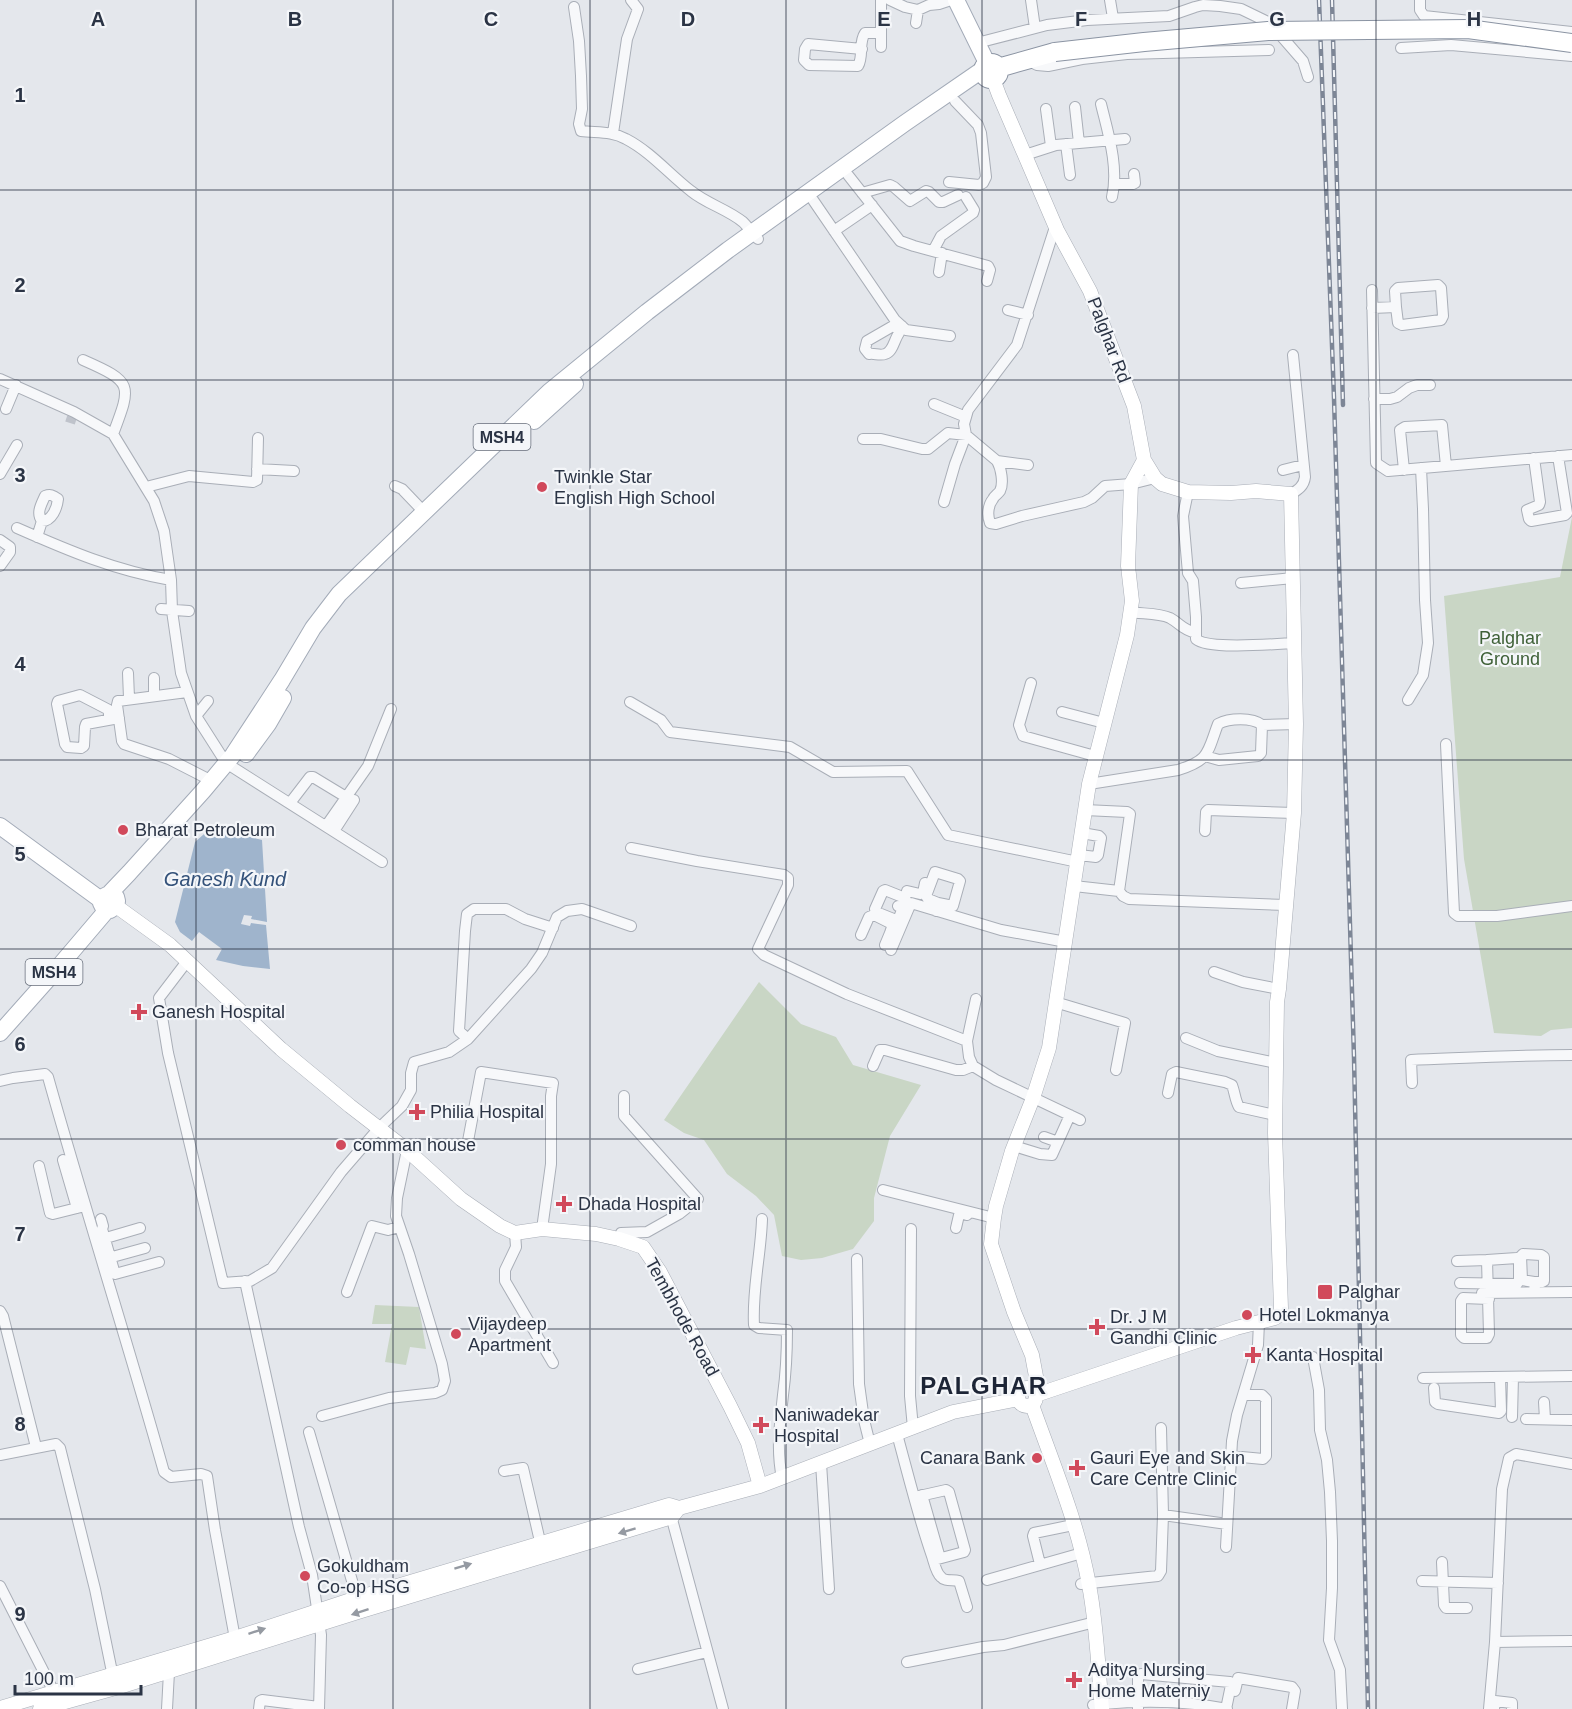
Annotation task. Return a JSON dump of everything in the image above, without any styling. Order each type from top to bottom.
[{"type":"highway","points":[[990,72],[1055,52],[1268,31],[1467,28],[1572,43]]},
{"type":"main road","points":[[954,0],[990,72]]},
{"type":"main road","name":"MSH4","points":[[755,236],[813,200],[955,101],[990,72]]},
{"type":"main road","name":"MSH4","points":[[0,1033],[56,970],[108,902],[180,832],[230,766],[268,724],[316,638],[335,612],[446,496],[511,436],[755,236],[904,123],[990,72]]},
{"type":"main road","name":"Palghar Rd","points":[[990,72],[1055,227],[1090,291],[1134,405],[1144,460],[1155,478]]},
{"type":"main road","points":[[1027,1401],[1038,1387],[1032,1355],[1014,1312],[992,1244],[994,1219],[1014,1146],[1034,1098],[1049,1048],[1089,783],[1126,635],[1132,601],[1128,566],[1130,479],[1144,460]]},
{"type":"main road","points":[[236,1644],[320,1625],[432,1582],[760,1486],[953,1412],[1027,1401],[1236,1328],[1275,1318],[1280,1314],[1275,1115],[1277,1002],[1280,989],[1294,813],[1296,724],[1291,494],[1256,491],[1188,492],[1162,484],[1155,478]]},
{"type":"main road","name":"MSH4","points":[[0,1017],[108,902],[212,781],[230,766],[233,755],[282,680],[312,628],[339,594],[423,511],[446,496]]},
{"type":"main road","points":[[0,826],[171,945],[281,1049],[407,1150],[461,1199],[500,1226],[515,1233]]},
{"type":"main road","name":"Tembhode Road","points":[[515,1233],[542,1229],[596,1234],[643,1247],[660,1272],[730,1406],[748,1443],[760,1486]]},
{"type":"main road","points":[[1027,1401],[1061,1484],[1069,1526],[1085,1584],[1092,1623],[1097,1707]]},
{"type":"main road","points":[[0,1708],[57,1697],[76,1698],[116,1681],[236,1644],[317,1611],[357,1598],[432,1582]]},
{"type":"main road","points":[[40,1709],[57,1697]]},
{"type":"street","points":[[613,133],[627,39],[638,9],[631,0]]},
{"type":"street","points":[[880,46],[882,0]]},
{"type":"street","points":[[890,0],[918,10],[929,4],[954,0]]},
{"type":"street","points":[[1031,0],[1035,28]]},
{"type":"street","points":[[1110,0],[1113,18]]},
{"type":"street","points":[[1420,0],[1420,10],[1424,16],[1572,32]]},
{"type":"street","points":[[977,43],[1035,28],[1087,20],[1169,16],[1203,6],[1241,9],[1270,23],[1303,61],[1308,77]]},
{"type":"street","points":[[574,7],[581,76],[582,109],[579,124],[581,130],[613,133],[627,139],[650,155],[704,201],[742,221],[755,236]]},
{"type":"street","points":[[916,23],[918,10]]},
{"type":"street","points":[[862,49],[808,44],[804,60],[809,65],[858,66],[861,62],[862,49],[862,36],[865,33],[881,33]]},
{"type":"street","points":[[1401,48],[1451,45],[1572,56]]},
{"type":"street","points":[[1027,60],[1037,65],[1048,66],[1082,59],[1127,54],[1269,51]]},
{"type":"street","points":[[949,182],[979,185],[986,177],[978,125],[955,101]]},
{"type":"street","points":[[1101,104],[1115,184],[1112,197]]},
{"type":"street","points":[[1075,107],[1079,143]]},
{"type":"street","points":[[1046,109],[1051,146]]},
{"type":"street","points":[[1025,155],[1051,146],[1125,139]]},
{"type":"street","points":[[1066,144],[1070,175]]},
{"type":"street","points":[[1115,184],[1135,183],[1134,174]]},
{"type":"street","points":[[848,175],[900,241],[988,266],[990,270],[987,281]]},
{"type":"street","points":[[862,193],[890,185],[910,201],[926,191],[939,202],[962,196],[974,210],[941,236],[938,252],[939,272]]},
{"type":"street","points":[[813,200],[900,328],[950,336]]},
{"type":"street","points":[[834,231],[872,205]]},
{"type":"street","points":[[944,502],[966,435],[964,424],[968,410],[1017,345],[1055,227]]},
{"type":"street","points":[[1438,285],[1441,288],[1443,316],[1441,320],[1402,325],[1398,323],[1396,307],[1395,291],[1398,288],[1438,285]]},
{"type":"street","points":[[1372,290],[1376,464],[1388,471],[1572,455]]},
{"type":"street","points":[[1372,308],[1396,307]]},
{"type":"street","points":[[1008,310],[1028,315]]},
{"type":"street","points":[[1291,494],[1301,488],[1304,482],[1293,355]]},
{"type":"street","points":[[83,360],[122,381],[126,390],[125,402],[113,434]]},
{"type":"street","points":[[0,378],[113,434],[146,487],[154,501],[164,531],[171,580],[166,610],[181,674],[196,716],[230,766],[382,862]]},
{"type":"street","points":[[6,409],[16,385]]},
{"type":"street","points":[[1374,399],[1390,399],[1417,385],[1430,385]]},
{"type":"street","points":[[934,404],[966,417]]},
{"type":"street","points":[[1404,470],[1400,429],[1405,427],[1442,425],[1446,466]]},
{"type":"street","points":[[862,439],[881,439],[928,449],[948,434],[966,435],[997,461],[1000,467],[1000,491],[991,501],[988,512],[990,523],[996,524],[1084,502],[1092,498],[1104,486],[1130,479],[1155,478]]},
{"type":"street","points":[[146,487],[189,476],[254,482],[257,480],[258,438]]},
{"type":"street","points":[[0,474],[17,445]]},
{"type":"street","points":[[1534,458],[1540,502],[1539,505],[1527,510],[1531,521],[1567,513],[1558,456]]},
{"type":"street","points":[[997,461],[1028,465]]},
{"type":"street","points":[[1283,470],[1304,465]]},
{"type":"street","points":[[1408,700],[1423,675],[1428,643],[1421,468]]},
{"type":"street","points":[[257,469],[294,471]]},
{"type":"street","points":[[394,486],[402,489],[423,511]]},
{"type":"street","points":[[1188,492],[1184,516],[1188,573],[1193,581],[1196,639],[1200,643],[1231,646],[1295,643]]},
{"type":"street","points":[[37,537],[42,521]]},
{"type":"street","points":[[17,528],[74,553],[114,567],[145,576],[171,580]]},
{"type":"street","points":[[0,540],[10,547],[10,552],[0,566]]},
{"type":"street","points":[[1241,583],[1293,579]]},
{"type":"street","points":[[166,610],[189,611]]},
{"type":"street","points":[[1130,612],[1164,616],[1186,630],[1196,633]]},
{"type":"street","points":[[128,673],[129,698]]},
{"type":"street","points":[[154,678],[154,695]]},
{"type":"street","points":[[1031,683],[1019,725],[1023,736],[1095,756]]},
{"type":"street","points":[[114,718],[118,701],[187,692]]},
{"type":"street","points":[[114,718],[86,724],[84,746],[81,748],[67,747],[57,704],[58,701],[80,695],[109,710],[114,718],[124,744],[169,759],[212,781]]},
{"type":"street","points":[[196,716],[208,701]]},
{"type":"street","points":[[630,702],[661,720],[670,732],[789,747],[833,771],[907,771],[948,835],[1078,859],[1096,857],[1101,838],[1082,833]]},
{"type":"street","points":[[330,829],[368,766],[391,709]]},
{"type":"street","points":[[1062,712],[1104,723]]},
{"type":"street","points":[[1089,783],[1192,766],[1205,756],[1218,724],[1226,719],[1257,721],[1262,725],[1296,724]]},
{"type":"street","points":[[1205,756],[1219,760],[1258,756],[1261,753],[1262,725]]},
{"type":"street","points":[[1446,744],[1454,913],[1458,916],[1497,916],[1572,906]]},
{"type":"street","points":[[290,803],[310,777],[350,799]]},
{"type":"street","points":[[1085,810],[1130,814],[1119,888],[1123,896],[1129,899],[1286,906]]},
{"type":"street","points":[[1205,831],[1208,810],[1294,813]]},
{"type":"street","points":[[631,848],[784,875],[788,878],[788,885],[758,949],[764,955],[847,994],[967,1041]]},
{"type":"street","points":[[894,887],[920,894],[923,892],[927,876]]},
{"type":"street","points":[[1090,881],[1119,888]]},
{"type":"street","points":[[1074,886],[1119,888]]},
{"type":"street","points":[[888,948],[905,907],[907,891]]},
{"type":"street","points":[[905,907],[937,907],[1001,930],[1066,942]]},
{"type":"street","points":[[468,1039],[459,1031],[467,914],[474,909],[506,909],[525,919],[552,928]]},
{"type":"street","points":[[188,960],[159,998],[163,1022],[196,1175],[223,1283],[250,1281],[272,1268],[341,1172],[379,1128],[402,1106],[411,1090],[411,1073],[414,1062],[449,1052],[468,1039],[531,969],[542,953],[557,917],[567,911],[582,909],[631,926]]},
{"type":"street","points":[[861,935],[869,917],[874,915],[892,924],[893,934]]},
{"type":"street","points":[[1214,972],[1243,982],[1280,989]]},
{"type":"street","points":[[976,999],[967,1041],[973,1066],[1075,1117],[1054,1152],[1048,1155],[1014,1146]]},
{"type":"street","points":[[1055,1002],[1125,1023],[1116,1070]]},
{"type":"street","points":[[1186,1038],[1218,1051],[1276,1063]]},
{"type":"street","points":[[873,1066],[880,1050],[885,1050],[956,1070],[973,1066]]},
{"type":"street","points":[[1412,1083],[1411,1060],[1504,1055],[1572,1055]]},
{"type":"street","points":[[468,1141],[481,1072],[553,1083],[550,1164],[542,1229]]},
{"type":"street","points":[[1168,1093],[1172,1074],[1176,1072],[1225,1082],[1232,1085],[1239,1107],[1275,1115]]},
{"type":"street","points":[[0,1081],[45,1074],[48,1077],[73,1181],[81,1207],[100,1239],[164,1472],[171,1477],[201,1473],[207,1476],[236,1644]]},
{"type":"street","points":[[619,1239],[621,1233],[647,1232],[679,1214],[698,1198],[624,1116],[624,1096]]},
{"type":"street","points":[[1044,1137],[1058,1142]]},
{"type":"street","points":[[322,1416],[389,1398],[435,1393],[442,1390],[445,1381],[442,1364],[396,1216],[397,1198],[407,1150]]},
{"type":"street","points":[[63,1160],[73,1181]]},
{"type":"street","points":[[39,1166],[50,1213],[81,1207]]},
{"type":"street","points":[[883,1190],[994,1219]]},
{"type":"street","points":[[956,1228],[961,1213],[994,1219]]},
{"type":"street","points":[[100,1239],[101,1219]]},
{"type":"street","points":[[762,1219],[762,1240],[756,1272],[754,1325],[759,1328],[788,1330],[787,1359],[778,1432],[778,1458],[782,1478]]},
{"type":"street","points":[[347,1292],[372,1226],[388,1230],[399,1227]]},
{"type":"street","points":[[100,1239],[140,1228]]},
{"type":"street","points":[[911,1229],[910,1385],[913,1428]]},
{"type":"street","points":[[515,1233],[516,1247],[505,1270],[505,1281],[553,1363]]},
{"type":"street","points":[[106,1259],[145,1248]]},
{"type":"street","points":[[1457,1261],[1517,1258],[1519,1262],[1517,1284],[1488,1292]]},
{"type":"street","points":[[106,1259],[115,1274],[159,1262]]},
{"type":"street","points":[[857,1259],[859,1384],[870,1444]]},
{"type":"street","points":[[1487,1260],[1488,1292]]},
{"type":"street","points":[[245,1281],[299,1527],[312,1575],[321,1635],[314,1708],[262,1700],[259,1709]]},
{"type":"street","points":[[1459,1288],[1488,1292],[1535,1287],[1572,1292]]},
{"type":"street","points":[[0,1311],[36,1447]]},
{"type":"street","points":[[1226,1547],[1236,1415],[1258,1345],[1258,1322]]},
{"type":"street","points":[[1313,1356],[1319,1390],[1320,1431],[1327,1460],[1330,1492],[1332,1588],[1329,1640],[1340,1670],[1342,1709]]},
{"type":"street","points":[[1423,1378],[1572,1376]]},
{"type":"street","points":[[1434,1388],[1437,1404],[1499,1413],[1501,1411],[1500,1377]]},
{"type":"street","points":[[1512,1417],[1513,1377]]},
{"type":"street","points":[[1232,1456],[1263,1459],[1266,1456],[1266,1399],[1263,1395],[1244,1395]]},
{"type":"street","points":[[1544,1402],[1545,1419]]},
{"type":"street","points":[[1526,1419],[1572,1419]]},
{"type":"street","points":[[1085,1584],[1158,1576],[1161,1570],[1161,1428]]},
{"type":"street","points":[[309,1432],[357,1598]]},
{"type":"street","points":[[897,1434],[919,1496],[941,1577],[944,1580],[959,1581],[967,1607]]},
{"type":"street","points":[[0,1455],[56,1444],[60,1448],[116,1681]]},
{"type":"street","points":[[1512,1709],[1510,1702],[1492,1705],[1502,1489],[1509,1458],[1516,1454],[1572,1464]]},
{"type":"street","points":[[821,1463],[829,1589]]},
{"type":"street","points":[[504,1472],[523,1468],[542,1549]]},
{"type":"street","points":[[919,1496],[946,1490],[949,1492],[965,1550],[937,1559]]},
{"type":"street","points":[[673,1510],[723,1709]]},
{"type":"street","points":[[1162,1515],[1227,1524]]},
{"type":"street","points":[[1040,1564],[1034,1533],[1069,1526]]},
{"type":"street","points":[[987,1580],[1078,1554]]},
{"type":"street","points":[[1442,1562],[1444,1605],[1446,1608],[1467,1608]]},
{"type":"street","points":[[1422,1581],[1498,1583]]},
{"type":"street","points":[[0,1586],[57,1697]]},
{"type":"street","points":[[907,1662],[982,1647],[1004,1645],[1092,1623]]},
{"type":"street","points":[[1495,1642],[1572,1641]]},
{"type":"street","points":[[638,1669],[707,1652]]},
{"type":"street","points":[[167,1666],[167,1709]]},
{"type":"street","points":[[1097,1707],[1138,1705],[1226,1709],[1231,1685],[1230,1682],[1141,1674],[1138,1676],[1138,1705]]},
{"type":"street","points":[[1232,1709],[1238,1678],[1292,1687],[1296,1691],[1292,1709]]},
{"type":"green space","name":"Palghar Ground","points":[[1572,517],[1572,1028],[1551,1030],[1541,1036],[1494,1033],[1464,859],[1444,596],[1560,577]]},
{"type":"green space","points":[[759,982],[801,1024],[836,1037],[853,1065],[921,1085],[890,1136],[874,1198],[874,1221],[853,1249],[822,1258],[801,1260],[782,1256],[774,1215],[756,1196],[727,1174],[704,1140],[684,1133],[664,1120]]},
{"type":"green space","points":[[375,1305],[419,1307],[426,1349],[410,1347],[406,1365],[385,1362],[392,1324],[372,1324]]},
{"type":"water","name":"Ganesh Kund","points":[[212,827],[262,840],[267,922],[244,915],[241,924],[266,925],[270,969],[216,960],[222,949],[199,932],[192,941],[180,932],[175,922],[195,842]]},
{"type":"tunnel","points":[[70,423],[72,417]]},
{"type":"railway","points":[[1319,0],[1334,398],[1354,1057],[1368,1709]]},
{"type":"railway","points":[[1332,0],[1343,405]]},
{"type":"place","name":"Twinkle Star English High School","points":[[542,487]]},
{"type":"place","name":"Bharat Petroleum","points":[[123,830]]},
{"type":"place","name":"Ganesh Hospital","points":[[139,1012]]},
{"type":"place","name":"Philia Hospital","points":[[417,1112]]},
{"type":"place","name":"comman house","points":[[341,1145]]},
{"type":"place","name":"Dhada Hospital","points":[[564,1204]]},
{"type":"place","name":"Palghar","points":[[1325,1292]]},
{"type":"place","name":"Hotel Lokmanya","points":[[1247,1315]]},
{"type":"place","name":"Dr. J M Gandhi Clinic","points":[[1097,1327]]},
{"type":"place","name":"Vijaydeep Apartment","points":[[456,1334]]},
{"type":"place","name":"Kanta Hospital","points":[[1253,1355]]},
{"type":"place","name":"Naniwadekar Hospital","points":[[761,1425]]},
{"type":"place","name":"Canara Bank","points":[[1037,1458]]},
{"type":"place","name":"Gauri Eye and Skin Care Centre Clinic","points":[[1077,1468]]},
{"type":"place","name":"Gokuldham Co-op HSG","points":[[305,1576]]},
{"type":"place","name":"Aditya Nursing Home Materniy","points":[[1074,1680]]},
{"type":"district","name":"PALGHAR","points":[[984,1386]]}]
